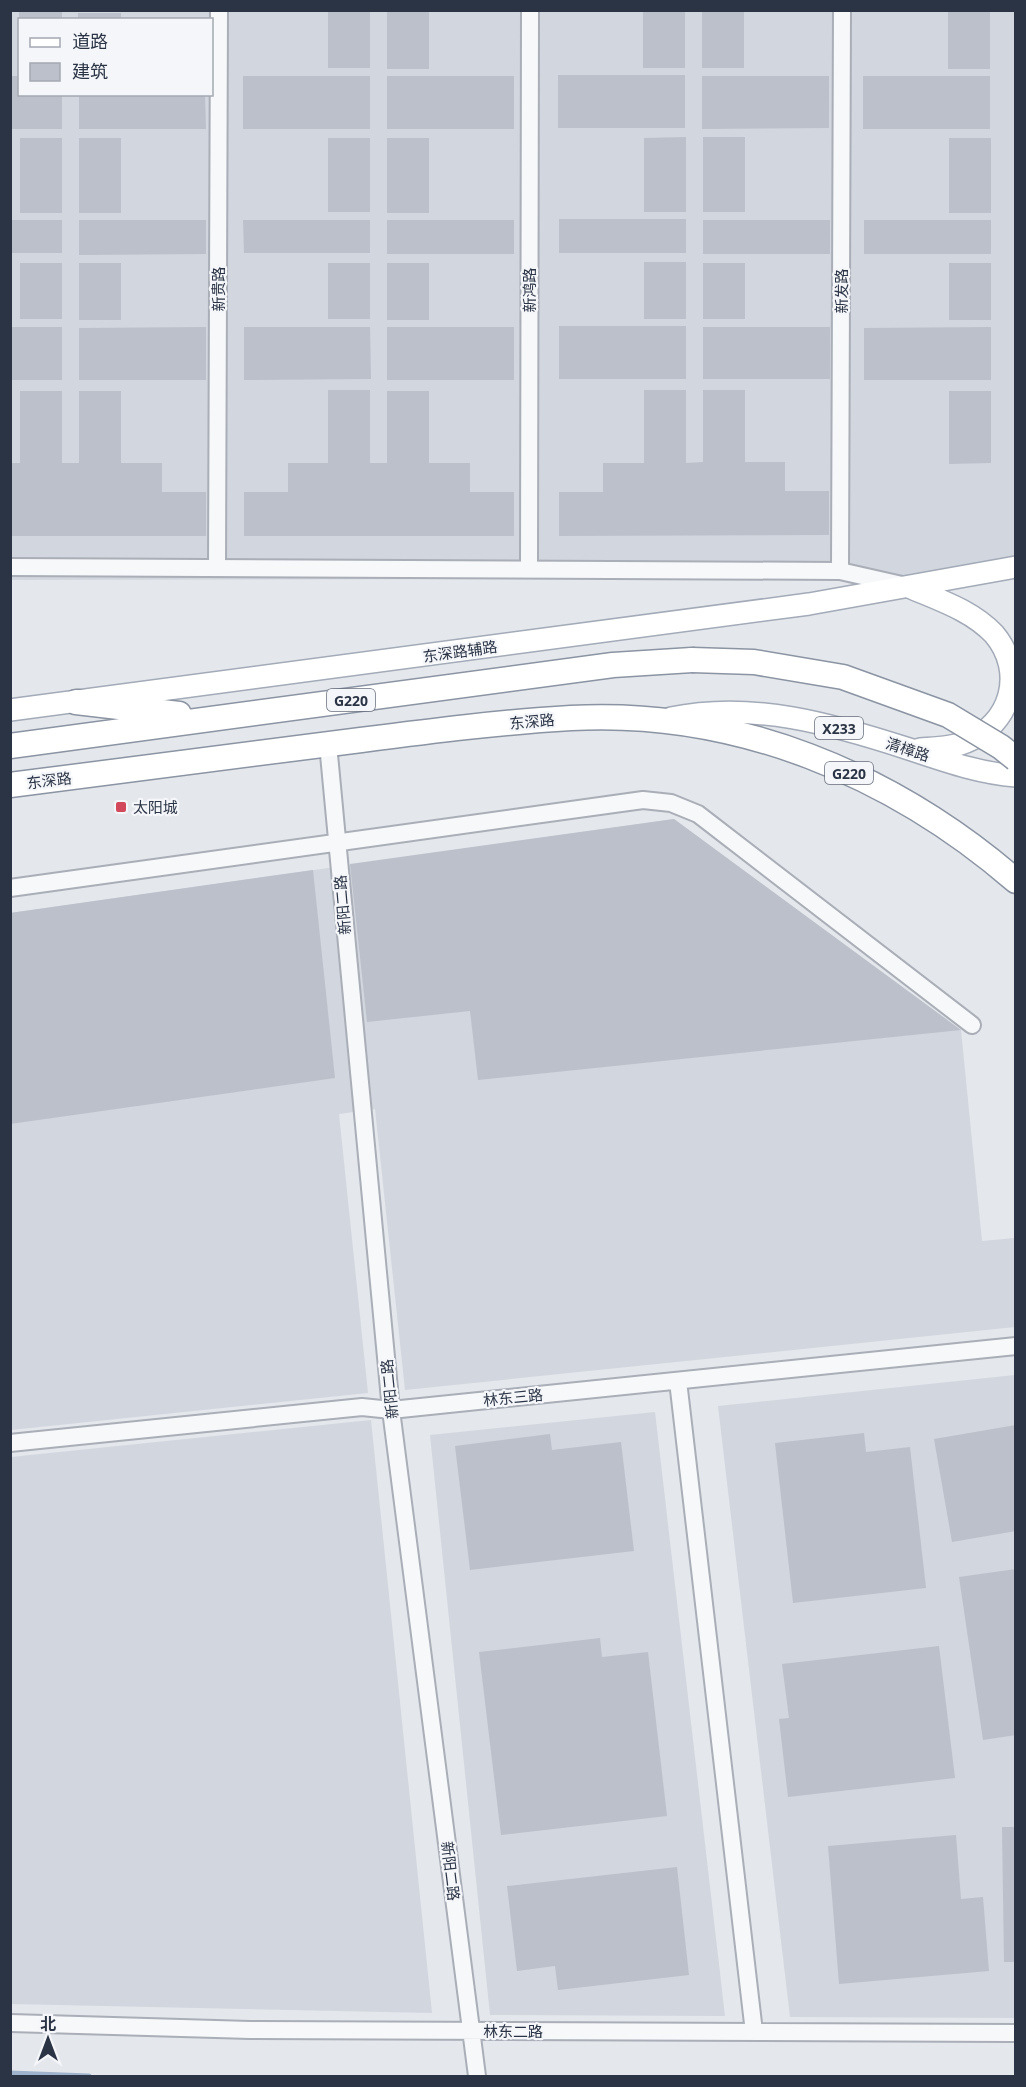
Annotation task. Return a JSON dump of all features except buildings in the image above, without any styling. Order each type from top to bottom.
[{"type":"highway","name":"G220","points":[[10,746],[613,665],[692,660],[754,662],[843,677],[948,715],[1016,759]]},
{"type":"highway","points":[[76,702],[214,719]]},
{"type":"highway","name":"东深路","points":[[10,785],[461,728],[572,718],[659,720],[746,735],[786,746],[873,784],[915,807],[991,859],[1016,881]]},
{"type":"main road","points":[[909,587],[1016,567]]},
{"type":"main road","points":[[909,587],[963,611],[982,623],[996,636],[1005,650],[1011,666],[1013,682],[1011,699],[1001,717],[984,733],[964,743],[909,749]]},
{"type":"main road","name":"东深路辅路","points":[[10,711],[809,604],[909,587]]},
{"type":"main road","name":"清樟路","points":[[659,720],[709,712],[745,711],[779,714],[821,723],[960,767],[1016,776]]},
{"type":"street","name":"新贵路","points":[[217,568],[219,10]]},
{"type":"street","name":"新鸿路","points":[[529,569],[530,10]]},
{"type":"street","name":"新发路","points":[[840,571],[842,10]]},
{"type":"street","points":[[10,567],[840,571],[909,587]]},
{"type":"street","name":"新阳二路","points":[[328,744],[391,1410],[477,2076]]},
{"type":"street","points":[[10,888],[643,800],[670,803],[698,814],[972,1025]]},
{"type":"street","name":"林东三路","points":[[10,1443],[362,1407],[391,1410],[1016,1346]]},
{"type":"street","points":[[678,1381],[754,2032]]},
{"type":"street","name":"林东二路","points":[[10,2023],[250,2030],[1016,2033]]},
{"type":"shaded area","points":[[10,11],[1015,11],[1015,578],[11,580]]},
{"type":"shaded area","points":[[674,819],[961,1030],[982,1241],[1015,1238],[1015,1327],[405,1390],[375,1109],[339,1114],[368,1393],[11,1430],[10,913]]},
{"type":"shaded area","points":[[1015,1375],[1015,2018],[790,2017],[718,1406]]},
{"type":"shaded area","points":[[655,1412],[725,2016],[490,2015],[430,1435]]},
{"type":"shaded area","points":[[371,1420],[432,2013],[11,2004],[11,1457]]},
{"type":"waterway","points":[[10,2073],[89,2076]]},
{"type":"place","name":"太阳城","points":[[121,807]]}]
